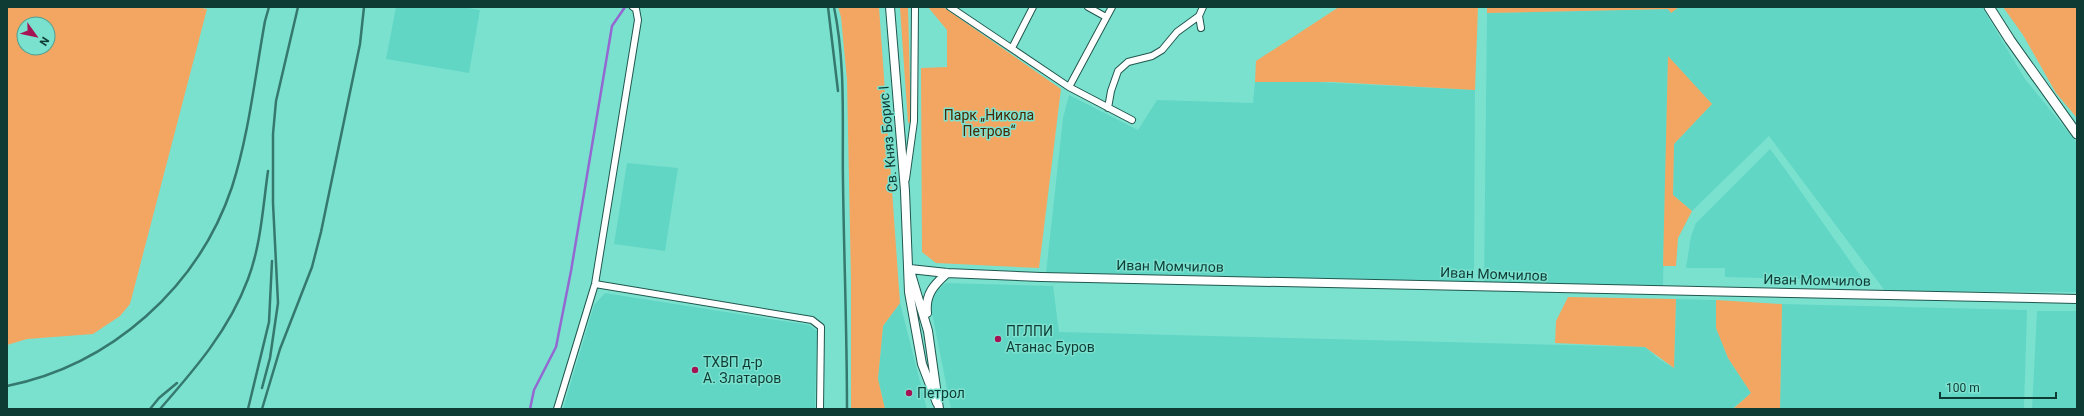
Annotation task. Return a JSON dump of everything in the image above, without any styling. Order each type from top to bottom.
[{"type":"main road","points":[[1989,7],[2010,40],[2077,134]]},
{"type":"street","points":[[557,409],[595,284],[638,20],[636,9],[633,7]]},
{"type":"street","name":"Св. Княз Борис I","points":[[890,7],[905,191],[910,269],[909,292],[922,364],[938,406]]},
{"type":"street","points":[[905,191],[914,121],[915,7]]},
{"type":"street","points":[[950,7],[1069,87],[1132,120]]},
{"type":"street","points":[[1012,48],[1033,7]]},
{"type":"street","points":[[1088,7],[1106,17]]},
{"type":"street","points":[[1069,87],[1112,7]]},
{"type":"street","points":[[1108,108],[1111,91],[1118,71],[1128,62],[1152,56],[1162,50],[1177,32],[1199,16],[1203,7]]},
{"type":"street","points":[[1199,16],[1201,28]]},
{"type":"street","name":"Св. Княз Борис I","points":[[910,269],[918,290],[928,331],[938,406]]},
{"type":"street","name":"Иван Момчилов","points":[[910,269],[947,273],[1041,277],[1441,285],[1477,288],[2077,299]]},
{"type":"street","points":[[928,331],[927,297],[930,290],[947,273]]},
{"type":"street","points":[[595,284],[812,320],[821,327],[820,409]]},
{"type":"shaded area","points":[[396,7],[463,7],[480,10],[469,73],[386,59]]},
{"type":"shaded area","points":[[1679,7],[1982,7],[2025,79],[2077,143],[2077,292],[1885,291],[1769,136],[1692,211],[1673,195],[1674,144],[1712,104],[1668,57],[1663,286],[1484,282],[1487,13],[1668,9],[1671,13]]},
{"type":"shaded area","points":[[1295,81],[1475,90],[1474,282],[1046,273],[1063,118],[1069,95],[1138,130],[1157,100],[1253,103],[1255,82]]},
{"type":"shaded area","points":[[1770,149],[1864,281],[1725,277],[1725,268],[1686,268],[1691,236],[1696,223]]},
{"type":"shaded area","points":[[627,163],[678,168],[665,251],[614,244]]},
{"type":"shaded area","points":[[946,283],[1053,286],[1059,332],[1645,347],[1659,359],[1674,368],[1676,299],[1716,300],[1716,328],[1728,358],[1751,393],[1732,409],[951,409],[932,313],[932,298],[936,291]]},
{"type":"shaded area","name":"ТХВП д-р А. Златаров","points":[[605,293],[809,325],[817,331],[815,409],[563,409],[594,305]]},
{"type":"shaded area","points":[[900,303],[927,409],[885,409],[878,379],[883,326]]},
{"type":"shaded area","points":[[1782,304],[2027,310],[2024,409],[1780,409]]},
{"type":"shaded area","points":[[2037,311],[2077,311],[2077,409],[2032,409]]},
{"type":"green space","points":[[7,7],[196,7],[207,9],[130,304],[120,316],[93,334],[27,339],[7,345]]},
{"type":"green space","points":[[838,7],[879,7],[900,303],[883,326],[878,379],[885,409],[851,409],[851,280],[847,80],[841,17]]},
{"type":"green space","points":[[908,7],[911,122],[908,123],[900,8]]},
{"type":"green space","name":"Парк „Никола Петров“","points":[[928,7],[943,7],[1061,89],[1039,268],[936,263],[922,252],[921,68],[947,67],[947,30]]},
{"type":"green space","points":[[1339,7],[1478,7],[1475,90],[1333,82],[1255,82],[1256,61]]},
{"type":"green space","points":[[1487,7],[1679,7],[1671,13],[1668,9],[1487,13]]},
{"type":"green space","points":[[2003,7],[2077,7],[2077,118],[2056,93],[2023,35]]},
{"type":"green space","points":[[1668,56],[1712,104],[1674,144],[1673,195],[1692,211],[1678,238],[1676,266],[1663,266]]},
{"type":"green space","points":[[1568,297],[1676,299],[1674,368],[1645,347],[1555,343],[1556,321]]},
{"type":"green space","points":[[1716,300],[1782,304],[1780,409],[1733,409],[1751,393],[1728,358],[1716,328]]},
{"type":"waterway","points":[[530,409],[534,390],[556,347],[571,271],[612,26],[625,7]]},
{"type":"railway","points":[[7,386],[45,376],[81,360],[115,340],[146,316],[173,289],[197,258],[217,224],[232,187],[238,167],[251,105],[265,21],[269,7]]},
{"type":"railway","points":[[262,388],[270,358],[278,303],[273,203],[273,134],[276,101],[298,7]]},
{"type":"railway","points":[[262,409],[280,349],[312,267],[321,232],[360,44],[364,7]]},
{"type":"railway","points":[[828,7],[838,91]]},
{"type":"railway","points":[[834,7],[838,29],[843,94],[847,409]]},
{"type":"railway","points":[[160,409],[210,348],[221,332],[240,298],[256,253],[268,171]]},
{"type":"railway","points":[[248,409],[269,322],[272,261]]},
{"type":"railway","points":[[150,409],[159,398],[177,383]]},
{"type":"place","name":"ПГЛПИ Атанас Буров","points":[[998,339]]},
{"type":"place","name":"ТХВП д-р А. Златаров","points":[[695,370]]},
{"type":"place","name":"Петрол","points":[[909,393]]}]
